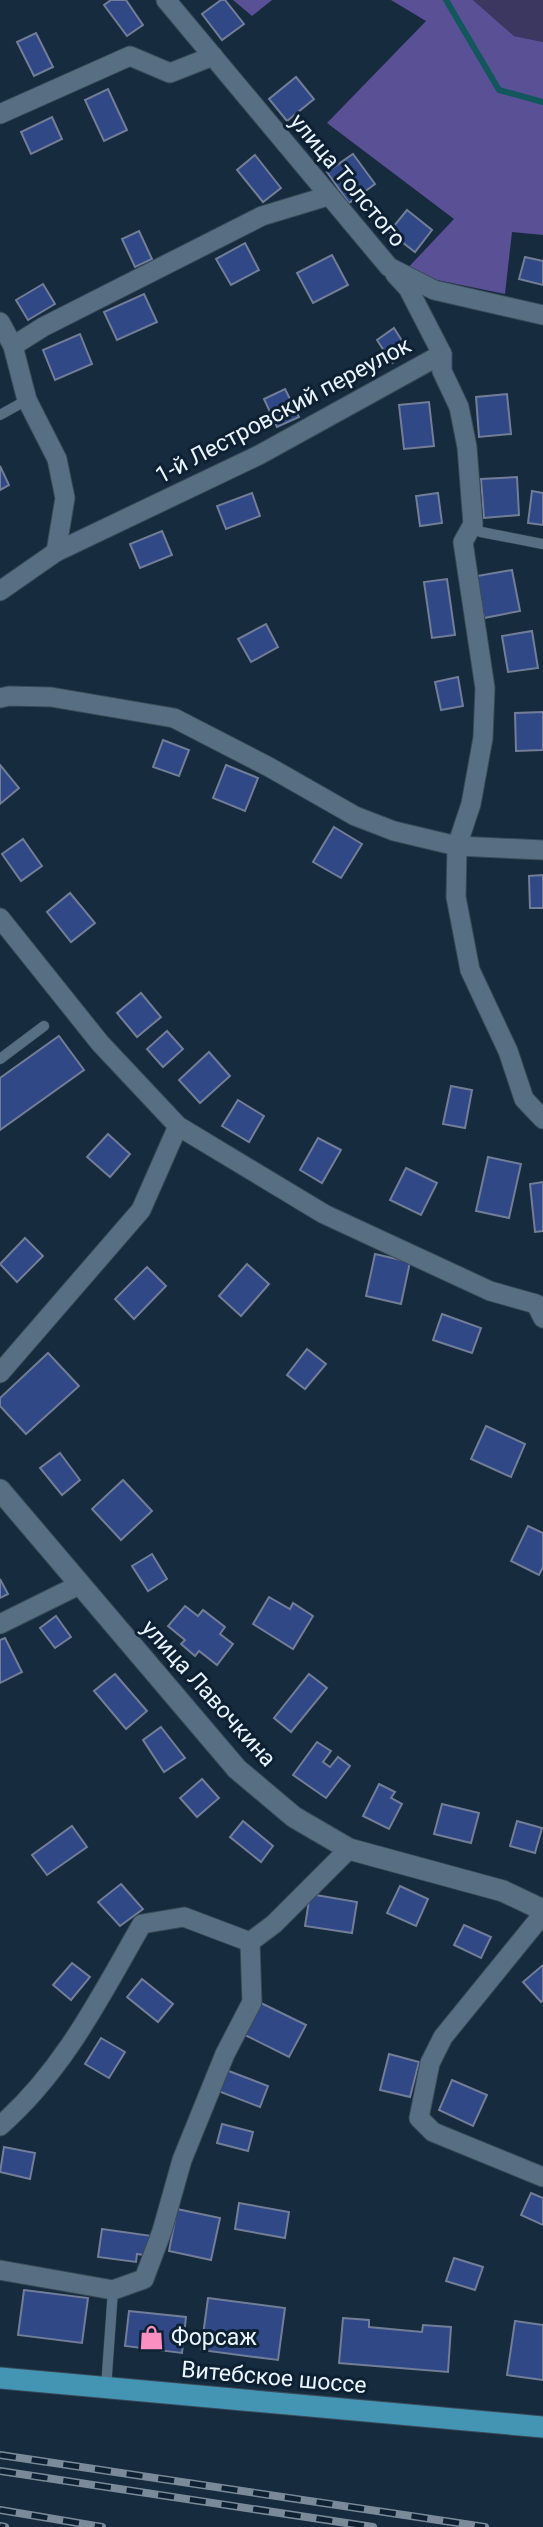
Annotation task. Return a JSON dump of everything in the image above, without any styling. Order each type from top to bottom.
[{"type":"main road","name":"улица Лавочкина","points":[[0,1490],[237,1769],[294,1817],[349,1849],[503,1891],[543,1912]]},
{"type":"main road","name":"Витебское шоссе","points":[[0,2378],[543,2427]]},
{"type":"street","name":"улица Толстого","points":[[166,0],[389,267],[435,290],[543,315]]},
{"type":"street","points":[[0,114],[130,55],[170,73],[213,56]]},
{"type":"street","points":[[13,346],[43,327],[262,216],[328,196]]},
{"type":"street","points":[[389,267],[408,288],[442,355]]},
{"type":"street","points":[[0,322],[13,346],[27,400],[57,459],[65,499],[55,552]]},
{"type":"street","name":"1-й Лестровский переулок","points":[[1,588],[55,552],[259,455],[442,355],[442,371],[459,407],[467,447],[473,524],[463,542],[485,688],[483,725],[471,804],[457,846],[456,897],[470,970],[508,1051],[524,1099],[543,1119]]},
{"type":"street","points":[[0,698],[51,696],[174,718],[269,767],[355,816],[394,831],[457,846],[543,850]]},
{"type":"street","points":[[0,918],[100,1043],[178,1126],[324,1214],[490,1291],[536,1304],[543,1318]]},
{"type":"street","points":[[0,1373],[141,1210],[178,1126]]},
{"type":"street","points":[[0,1624],[79,1585]]},
{"type":"street","points":[[250,1942],[274,1924],[349,1849]]},
{"type":"street","points":[[543,1912],[443,2037],[430,2063],[419,2118],[433,2132],[543,2177]]},
{"type":"street","points":[[0,2126],[23,2106],[70,2049],[142,1924],[184,1917],[250,1942]]},
{"type":"street","points":[[0,2270],[113,2290],[144,2279],[162,2231],[182,2160],[225,2054],[252,2001],[250,1942]]},
{"type":"lane","points":[[0,415],[27,400]]},
{"type":"lane","points":[[473,524],[481,532],[543,544]]},
{"type":"lane","points":[[0,1059],[44,1026]]},
{"type":"lane","points":[[106,2389],[113,2290]]},
{"type":"shaded area","points":[[233,0],[272,0],[252,16]]},
{"type":"shaded area","points":[[391,0],[473,0],[514,36],[543,42],[543,235],[512,232],[505,294],[403,273],[454,219],[327,123],[426,21]]},
{"type":"shaded area","points":[[473,0],[543,0],[543,42],[514,36]]},
{"type":"building","points":[[111,0],[126,0],[143,25],[127,36],[104,5]]},
{"type":"building","points":[[225,0],[244,24],[222,40],[202,14]]},
{"type":"building","points":[[36,33],[53,67],[34,76],[17,42]]},
{"type":"building","points":[[296,77],[314,99],[287,121],[269,99]]},
{"type":"building","points":[[108,89],[127,130],[104,141],[85,100]]},
{"type":"building","points":[[52,117],[62,139],[31,154],[21,132]]},
{"type":"building","points":[[353,154],[375,184],[349,203],[327,172]]},
{"type":"building","points":[[255,155],[281,188],[263,202],[237,170]]},
{"type":"building","points":[[407,210],[432,230],[415,252],[389,232]]},
{"type":"building","points":[[139,231],[152,259],[135,267],[122,239]]},
{"type":"building","points":[[245,243],[259,270],[231,285],[216,259]]},
{"type":"building","points":[[332,255],[348,285],[313,303],[297,273]]},
{"type":"building","points":[[525,257],[543,261],[543,285],[519,279]]},
{"type":"building","points":[[43,284],[55,304],[28,320],[16,300]]},
{"type":"building","points":[[144,294],[157,322],[117,340],[104,312]]},
{"type":"building","points":[[394,328],[409,352],[392,363],[377,340]]},
{"type":"building","points":[[80,334],[92,364],[55,380],[43,350]]},
{"type":"building","points":[[285,389],[299,417],[277,427],[264,399]]},
{"type":"building","points":[[507,394],[511,434],[479,437],[476,397]]},
{"type":"building","points":[[429,402],[434,446],[404,449],[399,405]]},
{"type":"building","points":[[0,466],[9,485],[0,490]]},
{"type":"building","points":[[517,477],[519,515],[484,518],[481,479]]},
{"type":"building","points":[[532,491],[543,493],[543,525],[528,523]]},
{"type":"building","points":[[252,493],[260,516],[226,529],[217,506]]},
{"type":"building","points":[[438,493],[442,523],[420,526],[416,496]]},
{"type":"building","points":[[162,531],[172,555],[140,568],[130,544]]},
{"type":"building","points":[[512,570],[520,611],[484,618],[477,576]]},
{"type":"building","points":[[447,579],[455,635],[432,638],[424,582]]},
{"type":"building","points":[[266,624],[278,647],[251,662],[238,639]]},
{"type":"building","points":[[532,631],[538,668],[508,672],[502,636]]},
{"type":"building","points":[[458,677],[463,706],[441,710],[435,682]]},
{"type":"building","points":[[543,712],[543,750],[516,751],[515,713]]},
{"type":"building","points":[[163,740],[189,750],[179,776],[153,767]]},
{"type":"building","points":[[0,765],[19,788],[0,804]]},
{"type":"building","points":[[226,765],[258,778],[245,811],[213,798]]},
{"type":"building","points":[[334,827],[362,844],[341,878],[313,862]]},
{"type":"building","points":[[23,839],[42,866],[21,881],[2,854]]},
{"type":"building","points":[[543,875],[543,908],[530,908],[529,876]]},
{"type":"building","points":[[70,893],[95,923],[71,942],[47,912]]},
{"type":"building","points":[[141,993],[161,1017],[137,1037],[117,1013]]},
{"type":"building","points":[[167,1031],[183,1049],[163,1067],[147,1049]]},
{"type":"building","points":[[59,1036],[84,1070],[0,1130],[0,1078]]},
{"type":"building","points":[[209,1052],[230,1076],[200,1103],[179,1080]]},
{"type":"building","points":[[451,1086],[472,1090],[465,1128],[443,1124]]},
{"type":"building","points":[[238,1100],[264,1116],[249,1142],[222,1126]]},
{"type":"building","points":[[108,1134],[130,1154],[110,1177],[87,1157]]},
{"type":"building","points":[[318,1138],[341,1150],[322,1183],[300,1170]]},
{"type":"building","points":[[488,1157],[521,1164],[509,1218],[476,1211]]},
{"type":"building","points":[[406,1168],[437,1183],[421,1215],[390,1200]]},
{"type":"building","points":[[543,1182],[543,1231],[535,1232],[530,1184]]},
{"type":"building","points":[[25,1238],[43,1256],[17,1282],[0,1264]]},
{"type":"building","points":[[375,1254],[410,1262],[401,1304],[366,1296]]},
{"type":"building","points":[[247,1264],[269,1284],[241,1316],[219,1296]]},
{"type":"building","points":[[147,1267],[166,1286],[134,1319],[115,1299]]},
{"type":"building","points":[[442,1314],[481,1328],[472,1353],[433,1340]]},
{"type":"building","points":[[307,1349],[326,1364],[305,1389],[287,1375]]},
{"type":"building","points":[[48,1353],[79,1386],[26,1434],[0,1406],[0,1398]]},
{"type":"building","points":[[486,1426],[525,1444],[511,1477],[471,1459]]},
{"type":"building","points":[[60,1453],[80,1480],[62,1495],[40,1468]]},
{"type":"building","points":[[123,1480],[152,1511],[121,1540],[92,1509]]},
{"type":"building","points":[[528,1526],[543,1533],[543,1567],[539,1575],[511,1561]]},
{"type":"building","points":[[152,1554],[167,1579],[148,1591],[132,1566]]},
{"type":"building","points":[[0,1579],[8,1594],[0,1598]]},
{"type":"building","points":[[269,1597],[290,1609],[293,1603],[313,1616],[293,1649],[253,1624]]},
{"type":"building","points":[[185,1606],[198,1616],[203,1610],[225,1627],[220,1634],[233,1644],[217,1665],[199,1651],[195,1656],[181,1644],[185,1640],[168,1626]]},
{"type":"building","points":[[56,1616],[71,1637],[55,1648],[40,1628]]},
{"type":"building","points":[[5,1638],[22,1672],[0,1683],[0,1640]]},
{"type":"building","points":[[115,1674],[147,1711],[126,1729],[94,1691]]},
{"type":"building","points":[[309,1674],[327,1688],[291,1732],[274,1718]]},
{"type":"building","points":[[161,1727],[185,1758],[164,1772],[143,1740]]},
{"type":"building","points":[[317,1742],[331,1751],[323,1762],[330,1767],[338,1757],[350,1766],[326,1798],[293,1775]]},
{"type":"building","points":[[202,1779],[219,1798],[197,1817],[180,1798]]},
{"type":"building","points":[[379,1784],[395,1792],[391,1798],[402,1804],[389,1829],[363,1816]]},
{"type":"building","points":[[442,1804],[479,1813],[471,1843],[434,1834]]},
{"type":"building","points":[[243,1821],[273,1846],[261,1862],[230,1837]]},
{"type":"building","points":[[517,1821],[542,1828],[535,1853],[510,1846]]},
{"type":"building","points":[[72,1826],[87,1847],[47,1875],[32,1855]]},
{"type":"building","points":[[121,1884],[143,1909],[120,1926],[98,1902]]},
{"type":"building","points":[[400,1886],[428,1899],[416,1926],[387,1913]]},
{"type":"building","points":[[310,1894],[357,1902],[352,1933],[305,1926]]},
{"type":"building","points":[[464,1925],[491,1937],[481,1958],[454,1945]]},
{"type":"building","points":[[72,1963],[90,1977],[71,2000],[53,1985]]},
{"type":"building","points":[[543,1965],[543,2000],[541,2002],[523,1982]]},
{"type":"building","points":[[142,1979],[173,2004],[158,2022],[127,1997]]},
{"type":"building","points":[[261,2003],[306,2025],[289,2057],[245,2035]]},
{"type":"building","points":[[101,2038],[125,2052],[109,2078],[85,2064]]},
{"type":"building","points":[[389,2054],[419,2062],[410,2097],[380,2090]]},
{"type":"building","points":[[226,2070],[268,2086],[260,2107],[218,2091]]},
{"type":"building","points":[[452,2080],[487,2095],[473,2126],[439,2110]]},
{"type":"building","points":[[222,2124],[253,2132],[248,2151],[217,2143]]},
{"type":"building","points":[[4,2147],[35,2153],[30,2179],[0,2172]]},
{"type":"building","points":[[531,2193],[543,2198],[543,2225],[521,2215]]},
{"type":"building","points":[[239,2203],[289,2212],[285,2238],[235,2229]]},
{"type":"building","points":[[177,2209],[220,2218],[211,2260],[169,2251]]},
{"type":"building","points":[[102,2229],[152,2236],[150,2256],[137,2254],[136,2262],[98,2257]]},
{"type":"building","points":[[454,2258],[483,2267],[475,2290],[446,2281]]},
{"type":"building","points":[[24,2290],[88,2298],[82,2343],[18,2335]]},
{"type":"building","points":[[208,2298],[285,2308],[278,2360],[201,2350]]},
{"type":"building","points":[[129,2311],[186,2317],[182,2353],[125,2346]]},
{"type":"building","points":[[343,2318],[369,2320],[369,2327],[422,2332],[423,2325],[451,2327],[448,2372],[339,2363]]},
{"type":"building","points":[[515,2321],[543,2325],[543,2380],[507,2375]]},
{"type":"waterway","points":[[446,0],[499,90],[543,102]]},
{"type":"railway","points":[[0,2455],[485,2527]]},
{"type":"railway","points":[[0,2471],[373,2527]]},
{"type":"railway","points":[[0,2510],[102,2527]]},
{"type":"railway","points":[[0,2526],[5,2527]]},
{"type":"place","name":"Форсаж","points":[[151,2337]]}]
